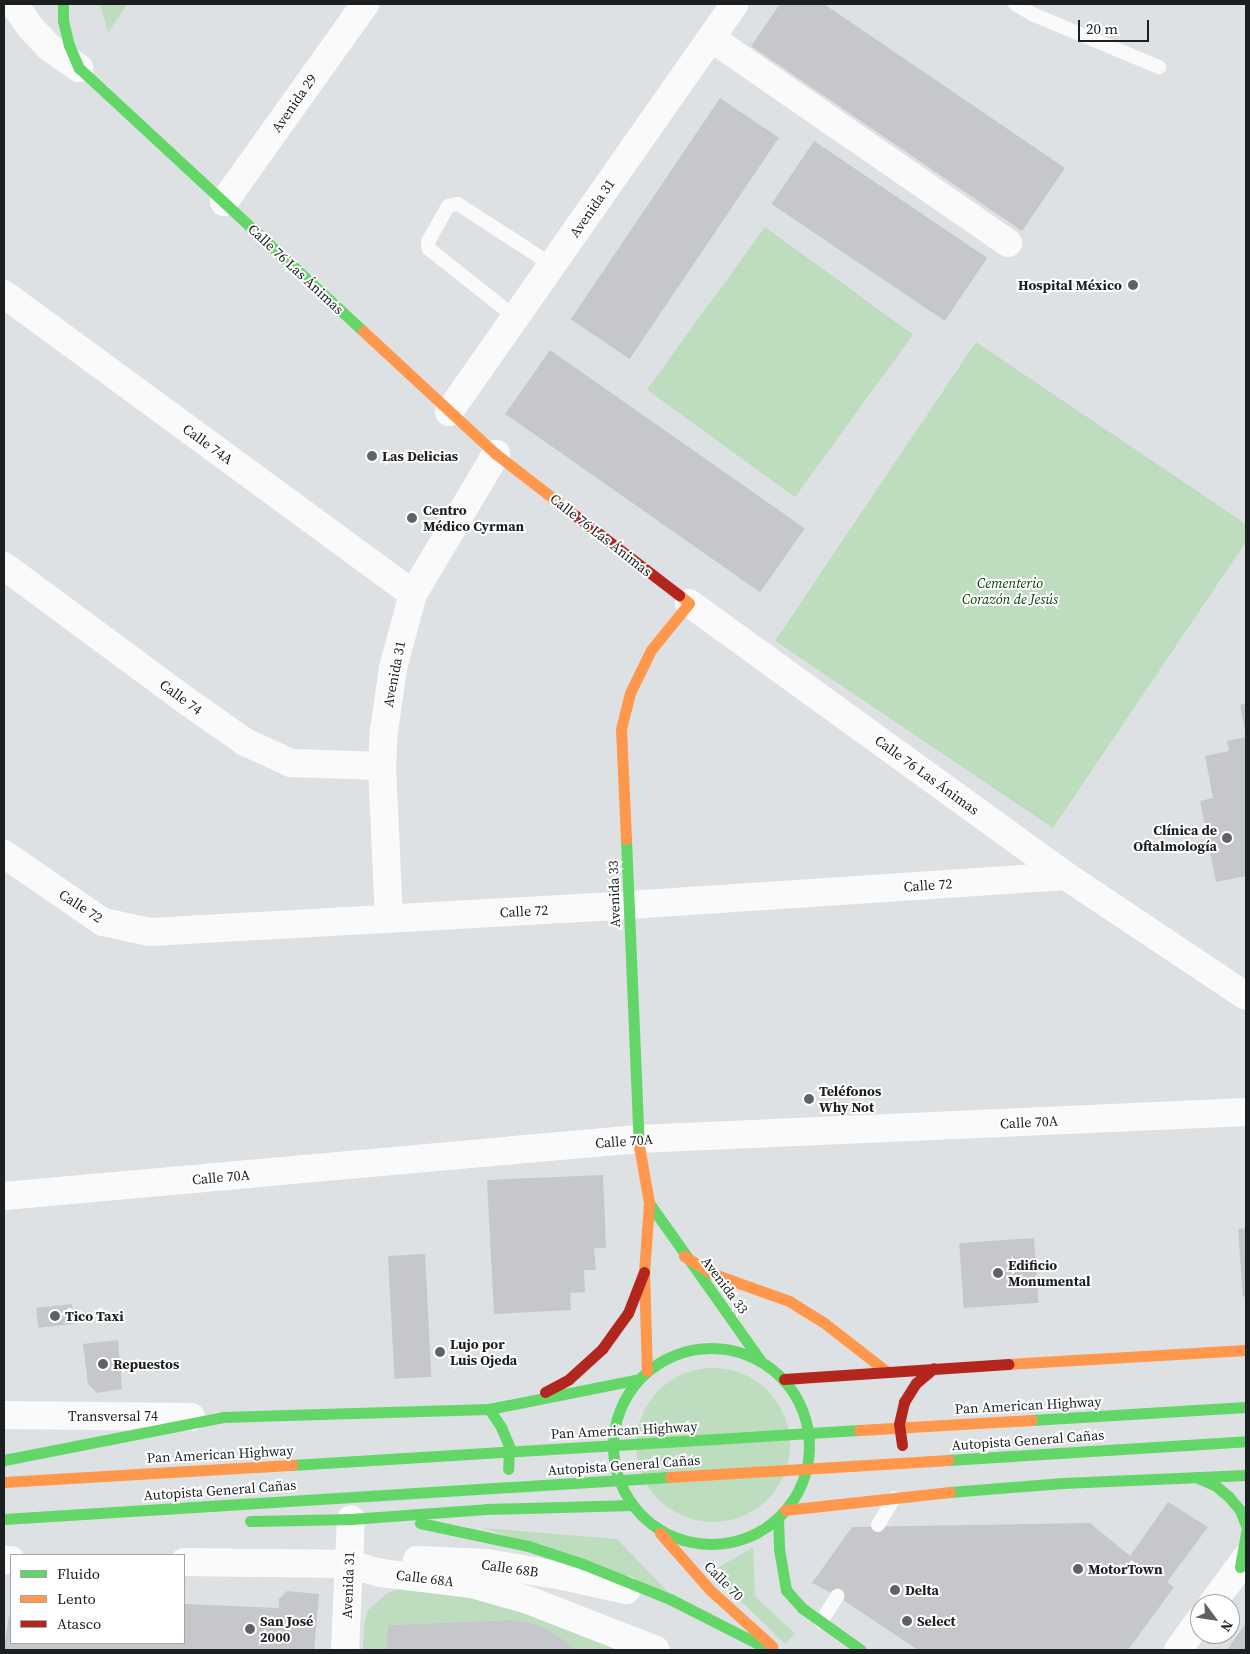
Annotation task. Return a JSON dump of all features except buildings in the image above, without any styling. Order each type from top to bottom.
[{"type":"main road","points":[[63,4],[63,20],[69,45],[79,68]]},
{"type":"main road","name":"Calle 76 Las Ánimas","points":[[79,68],[496,454],[689,603]]},
{"type":"main road","name":"Avenida 33","points":[[647,1371],[644,1272],[649,1203],[638,1139],[622,729],[630,693],[651,650],[689,603]]},
{"type":"main road","name":"Avenida 33","points":[[649,1203],[684,1256],[760,1360]]},
{"type":"main road","points":[[684,1256],[711,1273],[789,1301],[822,1322],[886,1370]]},
{"type":"main road","points":[[531,1399],[570,1379],[602,1349],[628,1313],[644,1272]]},
{"type":"main road","name":"Calle 70","points":[[760,1360],[732,1350],[702,1348],[673,1355],[647,1371],[639,1379],[616,1418],[613,1441],[616,1471],[620,1485],[632,1505],[710,1590],[778,1650]]},
{"type":"main road","points":[[784,1379],[886,1370],[1246,1350]]},
{"type":"main road","points":[[655,1528],[686,1541],[719,1544],[751,1536],[782,1514],[800,1486],[808,1458],[808,1430],[800,1403],[784,1379],[760,1360]]},
{"type":"main road","points":[[917,1472],[902,1446],[899,1424],[904,1402],[916,1383],[934,1368]]},
{"type":"main road","points":[[4,1460],[223,1417],[489,1409],[531,1399],[639,1379]]},
{"type":"main road","name":"Pan American Highway","points":[[4,1482],[1246,1407]]},
{"type":"main road","points":[[486,1509],[506,1480],[510,1462],[509,1446],[501,1427],[489,1409]]},
{"type":"main road","name":"Autopista General Cañas","points":[[4,1519],[1246,1441]]},
{"type":"main road","points":[[782,1514],[948,1492],[1063,1483],[1246,1475]]},
{"type":"main road","points":[[1196,1477],[1216,1486],[1229,1497],[1240,1510],[1246,1526]]},
{"type":"main road","points":[[928,1482],[948,1492]]},
{"type":"main road","points":[[242,1521],[350,1519],[486,1509],[632,1505]]},
{"type":"main road","points":[[782,1514],[779,1549],[786,1590],[802,1608],[862,1650]]},
{"type":"main road","points":[[390,1516],[528,1546],[622,1579],[670,1599],[770,1650]]},
{"type":"main road","points":[[4,1526],[123,1524]]},
{"type":"main road","points":[[1243,1562],[1246,1532]]},
{"type":"street","name":"Calle 76 Las Ánimas","points":[[14,4],[31,28],[49,47],[79,68]]},
{"type":"street","name":"Avenida 29","points":[[224,202],[365,4]]},
{"type":"street","name":"Avenida 31","points":[[449,412],[735,4]]},
{"type":"street","points":[[711,38],[1008,243]]},
{"type":"street","name":"Calle 74A","points":[[4,294],[413,594]]},
{"type":"street","name":"Avenida 31","points":[[389,919],[382,766],[384,731],[394,668],[413,594],[496,454]]},
{"type":"street","name":"Calle 74","points":[[4,566],[245,742],[291,763],[382,766]]},
{"type":"street","name":"Calle 76 Las Ánimas","points":[[689,603],[1066,876],[1246,996]]},
{"type":"street","name":"Calle 72","points":[[4,854],[103,922],[150,932],[629,905],[1066,876]]},
{"type":"street","name":"Calle 70A","points":[[4,1196],[638,1139],[1246,1112]]},
{"type":"street","name":"Transversal 74","points":[[4,1415],[223,1417]]},
{"type":"street","name":"Avenida 31","points":[[346,1650],[350,1519]]},
{"type":"street","name":"Calle 68B","points":[[348,1564],[394,1558],[486,1563],[563,1576],[670,1599]]},
{"type":"street","name":"Calle 68A","points":[[185,1562],[348,1564],[381,1572],[440,1578],[498,1590],[584,1620],[656,1650]]},
{"type":"street","points":[[1219,1594],[1243,1562]]},
{"type":"street","points":[[1178,1650],[1190,1634]]},
{"type":"lane","points":[[1015,4],[1032,14],[1159,67]]},
{"type":"lane","points":[[515,318],[429,249],[428,242],[448,206],[458,204],[552,265]]},
{"type":"lane","points":[[878,1525],[894,1498]]},
{"type":"lane","points":[[821,1622],[837,1596]]},
{"type":"green space","points":[[100,4],[127,4],[108,33]]},
{"type":"green space","points":[[765,227],[913,335],[795,497],[647,390]]},
{"type":"green space","name":"Cementerio Corazón de Jesús","points":[[976,342],[1246,524],[1246,542],[1053,828],[775,641]]},
{"type":"green space","points":[[713,1368],[743,1373],[768,1390],[785,1415],[790,1445],[785,1475],[768,1500],[743,1517],[713,1522],[683,1517],[658,1500],[641,1475],[636,1445],[641,1415],[658,1390],[683,1373]]},
{"type":"green space","points":[[484,1528],[617,1539],[669,1593]]},
{"type":"green space","points":[[753,1547],[755,1596],[795,1634],[785,1644],[711,1572]]},
{"type":"green space","points":[[406,1586],[494,1601],[625,1650],[577,1650],[557,1635],[537,1624],[510,1620],[388,1625],[386,1650],[363,1650],[364,1624],[368,1610],[386,1594]]},
{"type":"traffic: fast","points":[[63,4],[63,20],[69,45],[79,68],[363,331]]},
{"type":"traffic: fast","points":[[626,839],[639,1146]]},
{"type":"traffic: fast","points":[[649,1203],[760,1360]]},
{"type":"traffic: fast","points":[[711,1348],[739,1352],[757,1360],[773,1370],[787,1384],[805,1418],[809,1446],[805,1474],[797,1492],[787,1508],[773,1522],[739,1540],[711,1544],[683,1540],[665,1532],[649,1522],[635,1508],[617,1474],[613,1446],[617,1418],[625,1400],[635,1384],[649,1370],[683,1352],[711,1348]]},
{"type":"traffic: fast","points":[[4,1460],[223,1417],[489,1409],[639,1379]]},
{"type":"traffic: fast","points":[[1032,1420],[1246,1407]]},
{"type":"traffic: fast","points":[[489,1409],[501,1427],[509,1446],[508,1469]]},
{"type":"traffic: fast","points":[[292,1465],[859,1430]]},
{"type":"traffic: fast","points":[[948,1460],[1246,1441]]},
{"type":"traffic: fast","points":[[950,1492],[1063,1483],[1246,1475]]},
{"type":"traffic: fast","points":[[4,1519],[670,1477]]},
{"type":"traffic: fast","points":[[1196,1477],[1216,1486],[1229,1497],[1240,1510],[1246,1526]]},
{"type":"traffic: fast","points":[[250,1521],[351,1519],[486,1509],[632,1505]]},
{"type":"traffic: fast","points":[[778,1518],[779,1549],[786,1590],[802,1608],[861,1650]]},
{"type":"traffic: fast","points":[[420,1523],[528,1546],[583,1564],[670,1599],[770,1650]]},
{"type":"traffic: fast","points":[[1240,1567],[1246,1532]]},
{"type":"traffic: slow","points":[[363,331],[496,454],[576,516]]},
{"type":"traffic: slow","points":[[626,839],[621,729],[630,693],[651,650],[689,603],[679,595]]},
{"type":"traffic: slow","points":[[639,1146],[649,1203],[644,1272],[647,1371]]},
{"type":"traffic: slow","points":[[684,1256],[711,1273],[789,1301],[823,1322],[886,1371]]},
{"type":"traffic: slow","points":[[1009,1364],[1246,1350]]},
{"type":"traffic: slow","points":[[859,1430],[1032,1420]]},
{"type":"traffic: slow","points":[[670,1477],[948,1460]]},
{"type":"traffic: slow","points":[[4,1482],[292,1465]]},
{"type":"traffic: slow","points":[[785,1510],[950,1492]]},
{"type":"traffic: slow","points":[[660,1533],[710,1590],[772,1646]]},
{"type":"traffic: jam","points":[[576,516],[679,595]]},
{"type":"traffic: jam","points":[[545,1392],[569,1379],[602,1349],[628,1313],[644,1272]]},
{"type":"traffic: jam","points":[[784,1379],[1009,1364]]},
{"type":"traffic: jam","points":[[902,1445],[899,1424],[904,1402],[916,1383],[934,1368]]},
{"type":"place","name":"Hospital México","points":[[1133,285]]},
{"type":"place","name":"Las Delicias","points":[[372,456]]},
{"type":"place","name":"Centro Médico Cyrman","points":[[412,518]]},
{"type":"place","name":"Clínica de Oftalmología","points":[[1227,838]]},
{"type":"place","name":"Teléfonos Why Not","points":[[809,1099]]},
{"type":"place","name":"Edificio Monumental","points":[[998,1273]]},
{"type":"place","name":"Tico Taxi","points":[[55,1316]]},
{"type":"place","name":"Lujo por Luis Ojeda","points":[[440,1352]]},
{"type":"place","name":"Repuestos","points":[[103,1364]]},
{"type":"place","name":"MotorTown","points":[[1078,1569]]},
{"type":"place","name":"Delta","points":[[895,1590]]},
{"type":"place","name":"Select","points":[[907,1621]]},
{"type":"place","name":"San José 2000","points":[[250,1629]]}]
